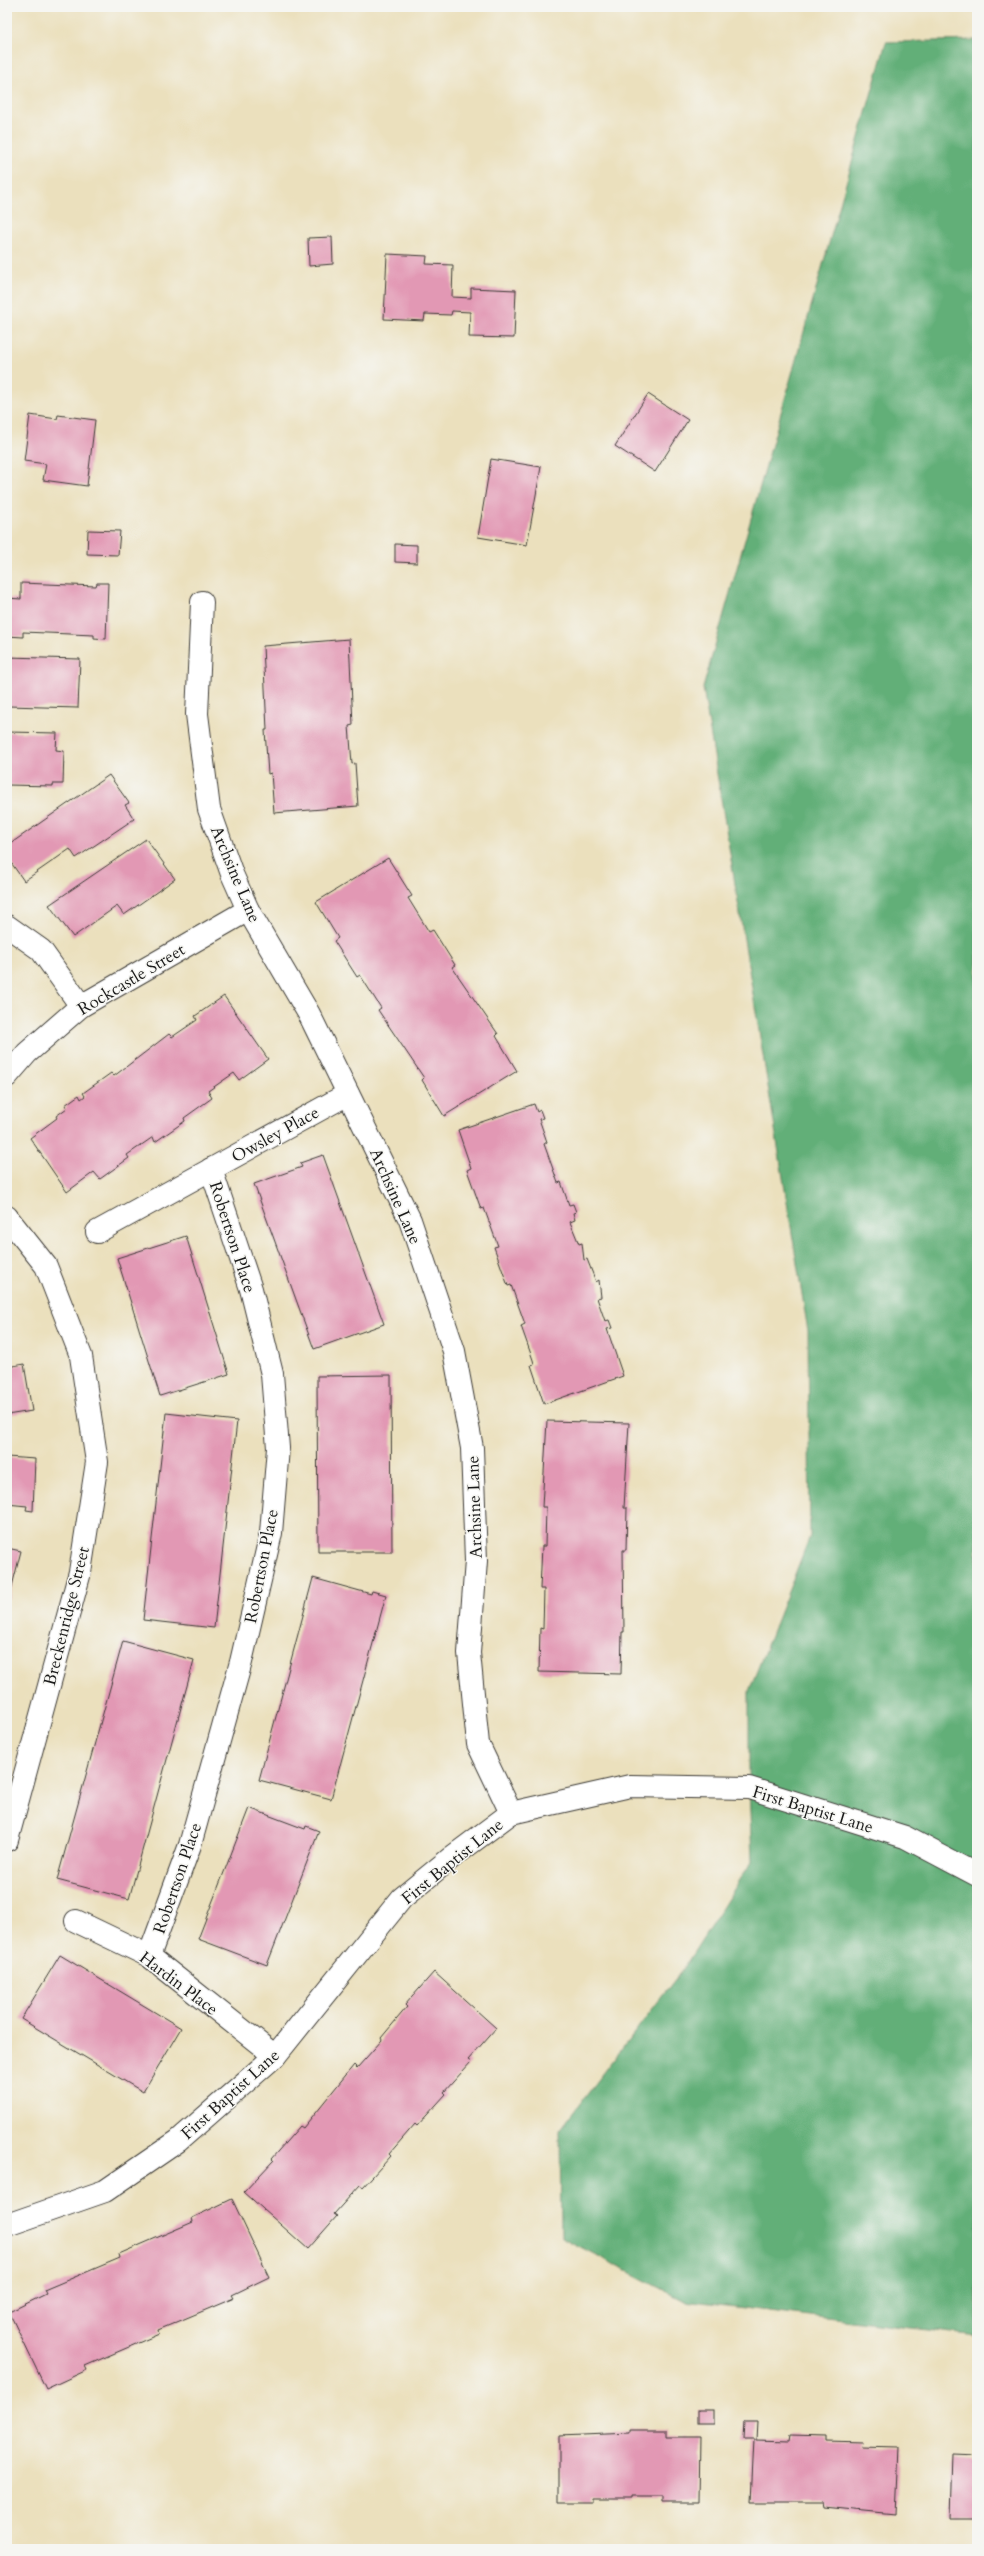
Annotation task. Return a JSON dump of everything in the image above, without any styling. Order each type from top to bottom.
[{"type":"street","name":"Archsine Lane","points":[[202,602],[197,714],[209,809],[232,874],[248,910],[309,1014],[410,1220],[454,1351],[472,1448],[476,1561],[469,1652],[478,1744],[511,1813]]},
{"type":"street","name":"Rockcastle Street","points":[[7,1076],[28,1053],[81,1006],[248,910]]},
{"type":"street","points":[[7,926],[42,950],[81,1006]]},
{"type":"street","name":"Owsley Place","points":[[97,1232],[348,1094]]},
{"type":"street","name":"Robertson Place","points":[[149,1956],[190,1845],[242,1662],[271,1533],[278,1456],[272,1374],[251,1289],[212,1169]]},
{"type":"street","name":"Breckenridge Street","points":[[7,1217],[46,1266],[81,1356],[97,1462],[80,1572],[7,1840]]},
{"type":"street","name":"First Baptist Lane","points":[[7,2226],[105,2191],[178,2142],[275,2056],[402,1898],[452,1857],[511,1813],[630,1786],[749,1788],[905,1837],[977,1875]]},
{"type":"street","name":"Hardin Place","points":[[76,1921],[149,1956],[275,2056]]},
{"type":"green space","points":[[977,40],[977,2336],[685,2301],[561,2237],[560,2130],[683,1969],[752,1861],[749,1788],[749,1691],[810,1536],[808,1331],[703,688],[886,42]]},
{"type":"building","points":[[332,237],[333,264],[309,266],[308,238]]},
{"type":"building","points":[[387,254],[427,256],[426,264],[453,265],[452,297],[471,298],[471,288],[516,290],[514,338],[469,337],[470,312],[452,311],[451,315],[425,314],[424,321],[384,319]]},
{"type":"building","points":[[648,394],[688,420],[655,472],[615,446]]},
{"type":"building","points":[[30,415],[57,419],[58,415],[95,420],[87,486],[43,480],[46,464],[24,461]]},
{"type":"building","points":[[491,459],[541,467],[527,545],[478,537]]},
{"type":"building","points":[[88,530],[120,531],[118,555],[87,554]]},
{"type":"building","points":[[395,544],[417,545],[417,563],[395,562]]},
{"type":"building","points":[[21,583],[96,586],[97,583],[108,583],[106,639],[94,638],[94,635],[23,632],[23,637],[7,636],[7,598],[21,599]]},
{"type":"building","points":[[349,639],[353,725],[349,726],[352,764],[355,763],[358,806],[274,813],[271,773],[268,774],[265,730],[267,730],[263,646]]},
{"type":"building","points":[[7,657],[80,659],[78,708],[8,706]]},
{"type":"building","points":[[7,732],[57,733],[56,750],[64,751],[63,784],[53,784],[53,786],[7,785]]},
{"type":"building","points":[[109,775],[129,803],[125,805],[134,819],[76,858],[70,849],[24,881],[7,857],[7,846]]},
{"type":"building","points":[[146,839],[175,879],[124,915],[117,906],[73,937],[49,905]]},
{"type":"building","points":[[388,858],[412,896],[408,898],[429,932],[433,930],[455,965],[452,967],[498,1034],[496,1036],[517,1071],[444,1116],[422,1080],[424,1078],[378,1010],[381,1008],[360,975],[357,977],[334,941],[338,938],[316,902]]},
{"type":"building","points":[[224,996],[268,1059],[239,1080],[234,1073],[208,1091],[212,1098],[184,1118],[185,1121],[155,1142],[153,1137],[127,1155],[129,1158],[100,1179],[94,1172],[67,1192],[30,1138],[57,1118],[56,1116],[67,1108],[65,1105],[79,1095],[81,1099],[85,1096],[83,1093],[111,1073],[114,1076],[169,1034],[172,1037],[197,1020],[195,1016]]},
{"type":"building","points":[[534,1104],[537,1112],[540,1110],[543,1118],[539,1119],[547,1142],[544,1144],[558,1183],[561,1182],[569,1205],[573,1204],[576,1212],[573,1213],[575,1220],[570,1222],[579,1244],[582,1243],[584,1260],[587,1259],[596,1282],[599,1280],[601,1297],[597,1298],[605,1321],[609,1320],[612,1328],[607,1329],[623,1376],[544,1404],[531,1365],[534,1364],[533,1360],[521,1326],[525,1324],[511,1285],[508,1286],[494,1247],[498,1246],[484,1208],[481,1209],[467,1170],[471,1168],[458,1130]]},
{"type":"building","points":[[323,1155],[384,1324],[314,1349],[254,1184],[302,1167],[300,1163]]},
{"type":"building","points":[[186,1236],[229,1374],[160,1396],[117,1258]]},
{"type":"building","points":[[24,1364],[32,1411],[7,1415],[7,1367]]},
{"type":"building","points":[[391,1375],[392,1552],[318,1552],[317,1376]]},
{"type":"building","points":[[166,1413],[237,1421],[214,1628],[143,1620]]},
{"type":"building","points":[[547,1421],[629,1423],[624,1508],[627,1508],[626,1550],[623,1550],[624,1632],[622,1632],[621,1674],[539,1672],[540,1628],[543,1629],[544,1589],[540,1589],[542,1546],[545,1546],[546,1507],[542,1507]]},
{"type":"building","points":[[7,1457],[35,1459],[33,1511],[26,1510],[27,1506],[7,1504]]},
{"type":"building","points":[[7,1548],[21,1551],[9,1598],[7,1598]]},
{"type":"building","points":[[313,1578],[371,1594],[372,1591],[386,1595],[331,1799],[259,1780]]},
{"type":"building","points":[[123,1641],[194,1660],[129,1899],[57,1880]]},
{"type":"building","points":[[249,1808],[305,1829],[306,1826],[319,1831],[267,1965],[198,1939]]},
{"type":"building","points":[[60,1955],[181,2028],[143,2092],[21,2019]]},
{"type":"building","points":[[434,1972],[496,2028],[468,2060],[471,2062],[444,2092],[446,2094],[417,2126],[415,2124],[389,2154],[391,2156],[363,2187],[360,2185],[334,2214],[337,2216],[308,2249],[244,2192],[273,2161],[271,2159],[300,2126],[303,2128],[354,2065],[357,2068],[382,2040],[381,2038],[407,2007],[405,2005]]},
{"type":"building","points":[[232,2199],[269,2277],[232,2295],[234,2298],[158,2330],[159,2334],[85,2366],[87,2370],[46,2389],[9,2312],[46,2294],[44,2290],[120,2258],[119,2254],[193,2222],[192,2218]]},
{"type":"building","points":[[698,2410],[713,2410],[713,2424],[698,2424]]},
{"type":"building","points":[[744,2421],[757,2421],[756,2440],[789,2441],[790,2435],[827,2436],[827,2441],[862,2442],[861,2447],[898,2448],[895,2514],[824,2507],[823,2502],[751,2502],[754,2439],[743,2439]]},
{"type":"building","points":[[629,2430],[666,2430],[666,2437],[700,2437],[699,2502],[662,2502],[662,2496],[631,2496],[631,2498],[592,2498],[592,2502],[559,2502],[559,2436],[629,2433]]},
{"type":"building","points":[[952,2453],[977,2454],[977,2519],[950,2519]]}]
